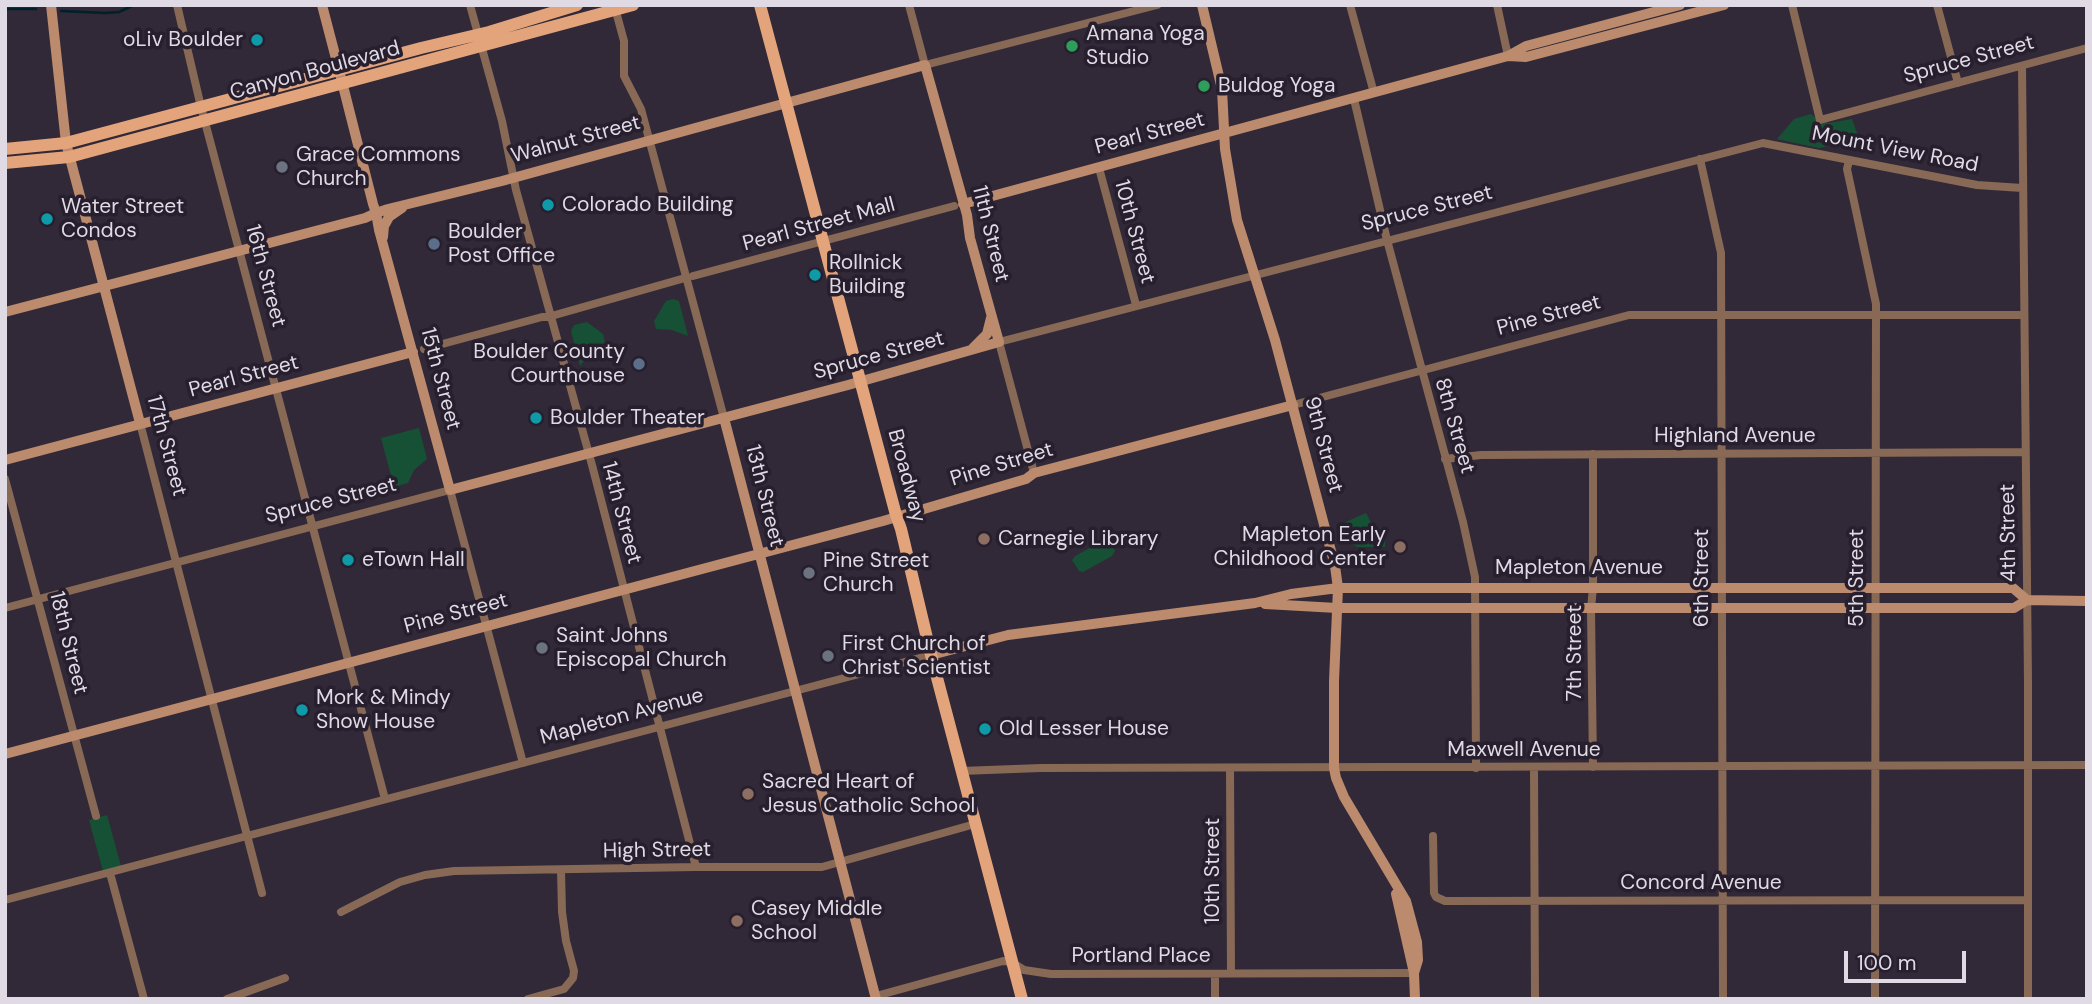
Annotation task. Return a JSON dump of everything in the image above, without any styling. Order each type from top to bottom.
[{"type":"main road","name":"Canyon Boulevard","points":[[479,41],[577,5]]},
{"type":"main road","name":"Canyon Boulevard","points":[[5,163],[69,157],[205,121],[341,77],[421,47],[479,41],[615,7],[634,5]]},
{"type":"main road","name":"Broadway","points":[[760,5],[895,515],[902,532],[961,771],[1022,999]]},
{"type":"main road","name":"Canyon Boulevard","points":[[5,149],[66,143],[201,107],[341,77]]},
{"type":"street","name":"17th Street","points":[[51,5],[69,157],[262,893]]},
{"type":"street","name":"16th Street","points":[[177,5],[201,107],[385,799]]},
{"type":"street","name":"15th Street","points":[[322,5],[382,241],[418,350],[450,491],[523,763]]},
{"type":"street","name":"14th Street","points":[[470,5],[696,867]]},
{"type":"street","name":"11th Street","points":[[909,5],[958,205],[1034,473]]},
{"type":"street","name":"Walnut Street","points":[[5,312],[240,251],[787,101],[1157,5]]},
{"type":"street","name":"9th Street","points":[[1202,5],[1222,89],[1228,174],[1237,220],[1293,405],[1332,553],[1338,588],[1334,768],[1344,797],[1396,887],[1414,973],[1415,999]]},
{"type":"street","points":[[1350,5],[1374,93]]},
{"type":"street","points":[[1497,5],[1508,57]]},
{"type":"street","name":"Pearl Street","points":[[958,205],[1508,57],[1526,57],[1680,5]]},
{"type":"street","name":"Pearl Street","points":[[1649,14],[1724,5]]},
{"type":"street","name":"Spruce Street","points":[[1793,5],[1820,120],[2087,48]]},
{"type":"street","points":[[1937,5],[1958,83]]},
{"type":"street","name":"13th Street","points":[[615,7],[624,41],[624,76],[639,102],[650,139],[876,998]]},
{"type":"street","name":"4th Street","points":[[2022,66],[2028,999]]},
{"type":"street","points":[[901,71],[916,71],[930,84]]},
{"type":"street","name":"8th Street","points":[[1354,99],[1387,240],[1463,522],[1475,577],[1476,768]]},
{"type":"street","name":"Spruce Street","points":[[5,608],[588,454],[723,413],[860,381],[1136,305],[1763,143]]},
{"type":"street","name":"Mount View Road","points":[[1763,143],[1977,185],[2022,188]]},
{"type":"street","name":"6th Street","points":[[1700,159],[1721,253],[1723,999]]},
{"type":"street","name":"5th Street","points":[[1849,161],[1847,169],[1875,290],[1876,314],[1875,999]]},
{"type":"street","name":"10th Street","points":[[1099,167],[1136,305]]},
{"type":"street","points":[[382,241],[384,226],[389,217],[407,205]]},
{"type":"street","name":"Pearl Street Mall","points":[[418,350],[958,205]]},
{"type":"street","points":[[970,351],[987,334],[989,308]]},
{"type":"street","name":"Pine Street","points":[[5,754],[883,520],[1026,479],[1034,473],[1629,315],[2024,315]]},
{"type":"street","name":"Pearl Street","points":[[5,460],[418,350]]},
{"type":"street","name":"Highland Avenue","points":[[1445,459],[1481,455],[2025,452]]},
{"type":"street","name":"7th Street","points":[[1593,454],[1593,767]]},
{"type":"street","points":[[443,463],[458,480],[484,482]]},
{"type":"street","name":"18th Street","points":[[5,479],[96,816]]},
{"type":"street","name":"Mapleton Avenue","points":[[5,900],[1008,635],[1255,603],[1291,594],[1338,588],[2012,588],[2027,600]]},
{"type":"street","name":"Mapleton Avenue","points":[[1255,603],[1337,608],[2014,608],[2027,600],[2087,601]]},
{"type":"street","name":"Maxwell Avenue","points":[[961,771],[1041,768],[2087,765]]},
{"type":"street","name":"10th Street","points":[[1230,768],[1231,973]]},
{"type":"street","points":[[1534,768],[1535,999]]},
{"type":"street","name":"High Street","points":[[341,912],[387,888],[425,875],[454,871],[822,867],[975,824]]},
{"type":"street","name":"Concord Avenue","points":[[1433,836],[1434,892],[1440,900],[2028,900]]},
{"type":"street","points":[[528,999],[564,989],[573,978],[574,971],[562,912],[561,870]]},
{"type":"street","points":[[110,873],[144,999]]},
{"type":"street","name":"Portland Place","points":[[876,998],[995,962],[1011,962],[1024,970],[1051,974],[1414,973]]},
{"type":"street","points":[[1215,974],[1215,999]]},
{"type":"street","points":[[228,999],[285,978]]},
{"type":"green space","points":[[1811,114],[1820,121],[1829,123],[1852,119],[1859,139],[1819,148],[1777,139],[1794,119]]},
{"type":"green space","points":[[666,301],[679,301],[688,336],[672,330],[656,329],[654,321]]},
{"type":"green space","points":[[587,322],[603,334],[605,342],[591,352],[580,366],[571,331],[574,325]]},
{"type":"green space","points":[[419,428],[427,459],[414,470],[408,483],[394,487],[381,438]]},
{"type":"green space","points":[[1366,513],[1373,527],[1385,528],[1385,547],[1357,547],[1348,541],[1341,524]]},
{"type":"green space","points":[[1106,539],[1111,541],[1115,551],[1112,556],[1083,572],[1079,571],[1072,560],[1075,556]]},
{"type":"green space","points":[[107,815],[122,870],[104,875],[89,820]]},
{"type":"waterway","points":[[61,11],[119,12],[134,5]]},
{"type":"waterway","points":[[5,9],[36,9]]},
{"type":"place","name":"oLiv Boulder","points":[[257,40]]},
{"type":"place","name":"Amana Yoga Studio","points":[[1072,46]]},
{"type":"place","name":"Buldog Yoga","points":[[1204,86]]},
{"type":"place","name":"Grace Commons Church","points":[[282,167]]},
{"type":"place","name":"Colorado Building","points":[[548,205]]},
{"type":"place","name":"Water Street Condos","points":[[47,219]]},
{"type":"place","name":"Boulder Post Office","points":[[434,244]]},
{"type":"place","name":"Rollnick Building","points":[[815,275]]},
{"type":"place","name":"Boulder County Courthouse","points":[[639,364]]},
{"type":"place","name":"Boulder Theater","points":[[536,418]]},
{"type":"place","name":"Carnegie Library","points":[[984,539]]},
{"type":"place","name":"Mapleton Early Childhood Center","points":[[1400,547]]},
{"type":"place","name":"eTown Hall","points":[[348,560]]},
{"type":"place","name":"Pine Street Church","points":[[809,573]]},
{"type":"place","name":"Saint Johns Episcopal Church","points":[[542,648]]},
{"type":"place","name":"First Church of Christ Scientist","points":[[828,656]]},
{"type":"place","name":"Mork & Mindy Show House","points":[[302,710]]},
{"type":"place","name":"Old Lesser House","points":[[985,729]]},
{"type":"place","name":"Sacred Heart of Jesus Catholic School","points":[[748,794]]},
{"type":"place","name":"Casey Middle School","points":[[737,921]]}]
